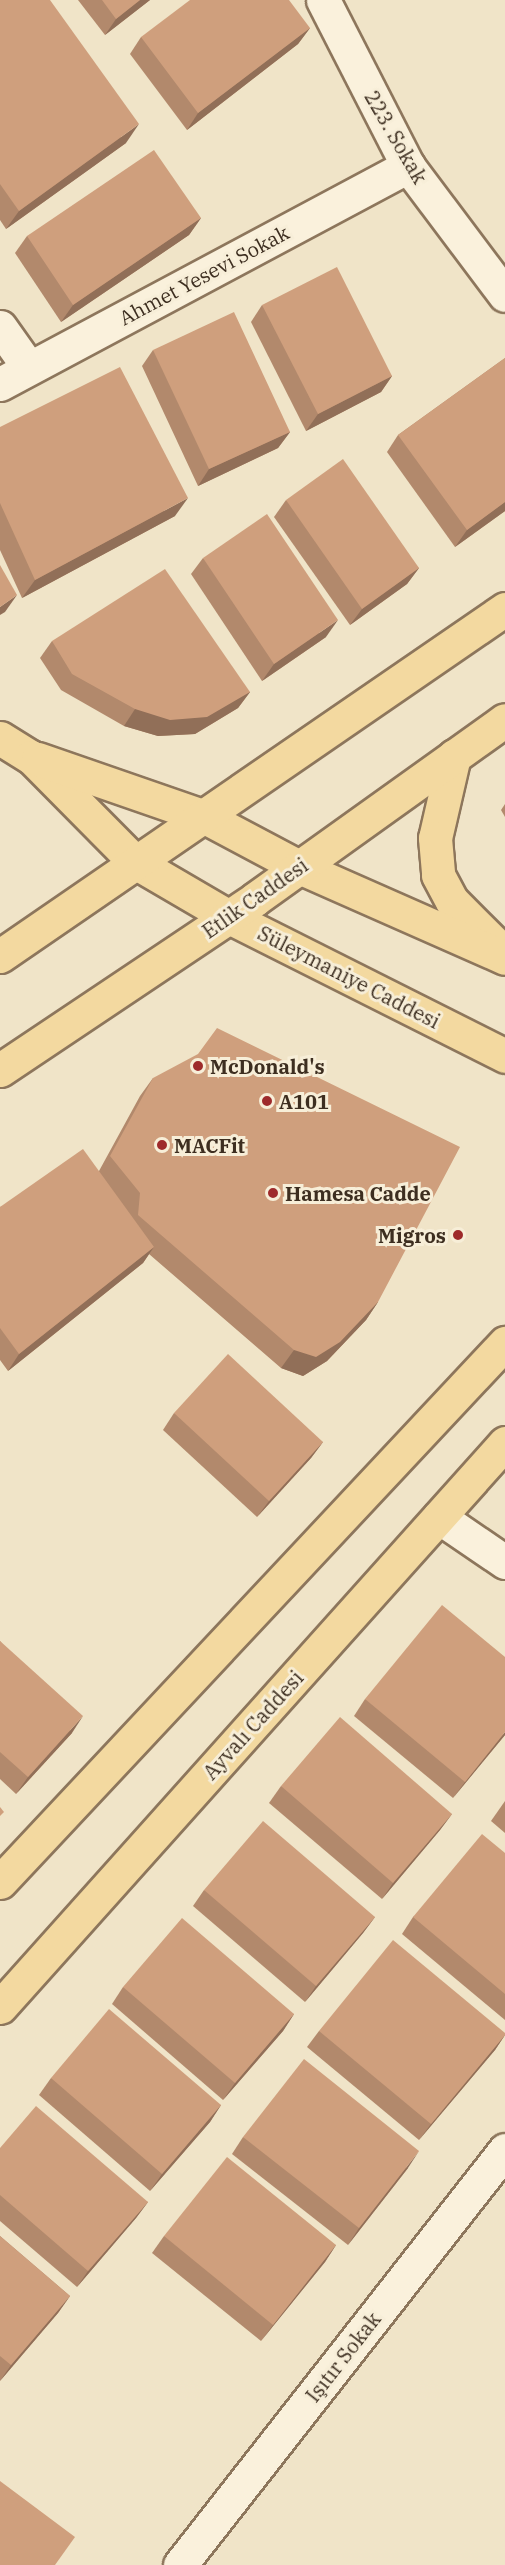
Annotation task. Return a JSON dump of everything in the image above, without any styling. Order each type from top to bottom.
[{"type":"main road","points":[[0,956],[505,609]]},
{"type":"main road","name":"Etlik Caddesi","points":[[0,1070],[229,917],[505,720]]},
{"type":"main road","name":"Süleymaniye Caddesi","points":[[0,738],[31,757],[135,862],[229,917],[505,1056]]},
{"type":"main road","points":[[454,756],[435,838],[438,875],[452,901],[505,953]]},
{"type":"main road","points":[[31,757],[203,816],[299,867],[505,958]]},
{"type":"main road","points":[[0,1882],[505,1343]]},
{"type":"main road","name":"Ayvalı Caddesi","points":[[0,2007],[505,1443]]},
{"type":"street","name":"223. Sokak","points":[[323,0],[408,166],[505,295]]},
{"type":"street","name":"Ahmet Yesevi Sokak","points":[[0,384],[408,166]]},
{"type":"street","points":[[0,327],[29,368]]},
{"type":"street","points":[[439,1517],[505,1562]]},
{"type":"street","name":"Işıtır Sokak","points":[[180,2565],[505,2150]]},
{"type":"building","points":[[0,0],[50,0],[139,124],[19,211],[0,184]]},
{"type":"building","points":[[102,0],[140,0],[116,19]]},
{"type":"building","points":[[190,0],[289,0],[310,28],[198,113],[141,37]]},
{"type":"building","points":[[154,150],[201,218],[73,305],[27,236]]},
{"type":"building","points":[[337,267],[392,376],[318,414],[262,305]]},
{"type":"building","points":[[234,312],[290,432],[209,469],[153,350]]},
{"type":"building","points":[[505,358],[505,502],[467,530],[398,435]]},
{"type":"building","points":[[120,367],[188,498],[35,580],[0,503],[0,427]]},
{"type":"building","points":[[343,459],[419,568],[362,609],[286,500]]},
{"type":"building","points":[[267,514],[338,620],[274,664],[203,558]]},
{"type":"building","points":[[0,565],[17,595],[0,607]]},
{"type":"building","points":[[165,569],[250,692],[207,717],[170,720],[135,709],[72,674],[52,641]]},
{"type":"building","name":"Hamesa Cadde","points":[[217,1028],[460,1147],[378,1302],[340,1342],[316,1357],[294,1350],[138,1215],[140,1193],[110,1156],[153,1078],[198,1054]]},
{"type":"building","points":[[83,1149],[154,1247],[19,1354],[0,1328],[0,1207]]},
{"type":"building","points":[[228,1354],[323,1442],[269,1501],[174,1413]]},
{"type":"building","points":[[442,1605],[505,1657],[505,1732],[465,1782],[365,1699]]},
{"type":"building","points":[[0,1641],[83,1716],[28,1777],[0,1752]]},
{"type":"building","points":[[340,1717],[452,1814],[393,1883],[281,1786]]},
{"type":"building","points":[[263,1821],[375,1917],[316,1986],[204,1890]]},
{"type":"building","points":[[482,1834],[505,1853],[505,1994],[413,1917]]},
{"type":"building","points":[[182,1918],[294,2014],[235,2083],[123,1987]]},
{"type":"building","points":[[393,1940],[505,2033],[431,2124],[319,2031]]},
{"type":"building","points":[[109,2009],[221,2105],[162,2174],[51,2078]]},
{"type":"building","points":[[304,2059],[419,2151],[359,2228],[243,2137]]},
{"type":"building","points":[[36,2106],[148,2202],[88,2271],[0,2195],[0,2148]]},
{"type":"building","points":[[227,2157],[336,2245],[273,2325],[164,2236]]},
{"type":"building","points":[[0,2236],[70,2296],[11,2365],[0,2356]]},
{"type":"building","points":[[0,2481],[75,2537],[55,2565],[0,2565]]},
{"type":"place","name":"McDonald's","points":[[198,1066]]},
{"type":"place","name":"A101","points":[[267,1101]]},
{"type":"place","name":"MACFit","points":[[162,1145]]},
{"type":"place","name":"Hamesa Cadde","points":[[273,1193]]},
{"type":"place","name":"Migros","points":[[458,1235]]}]
